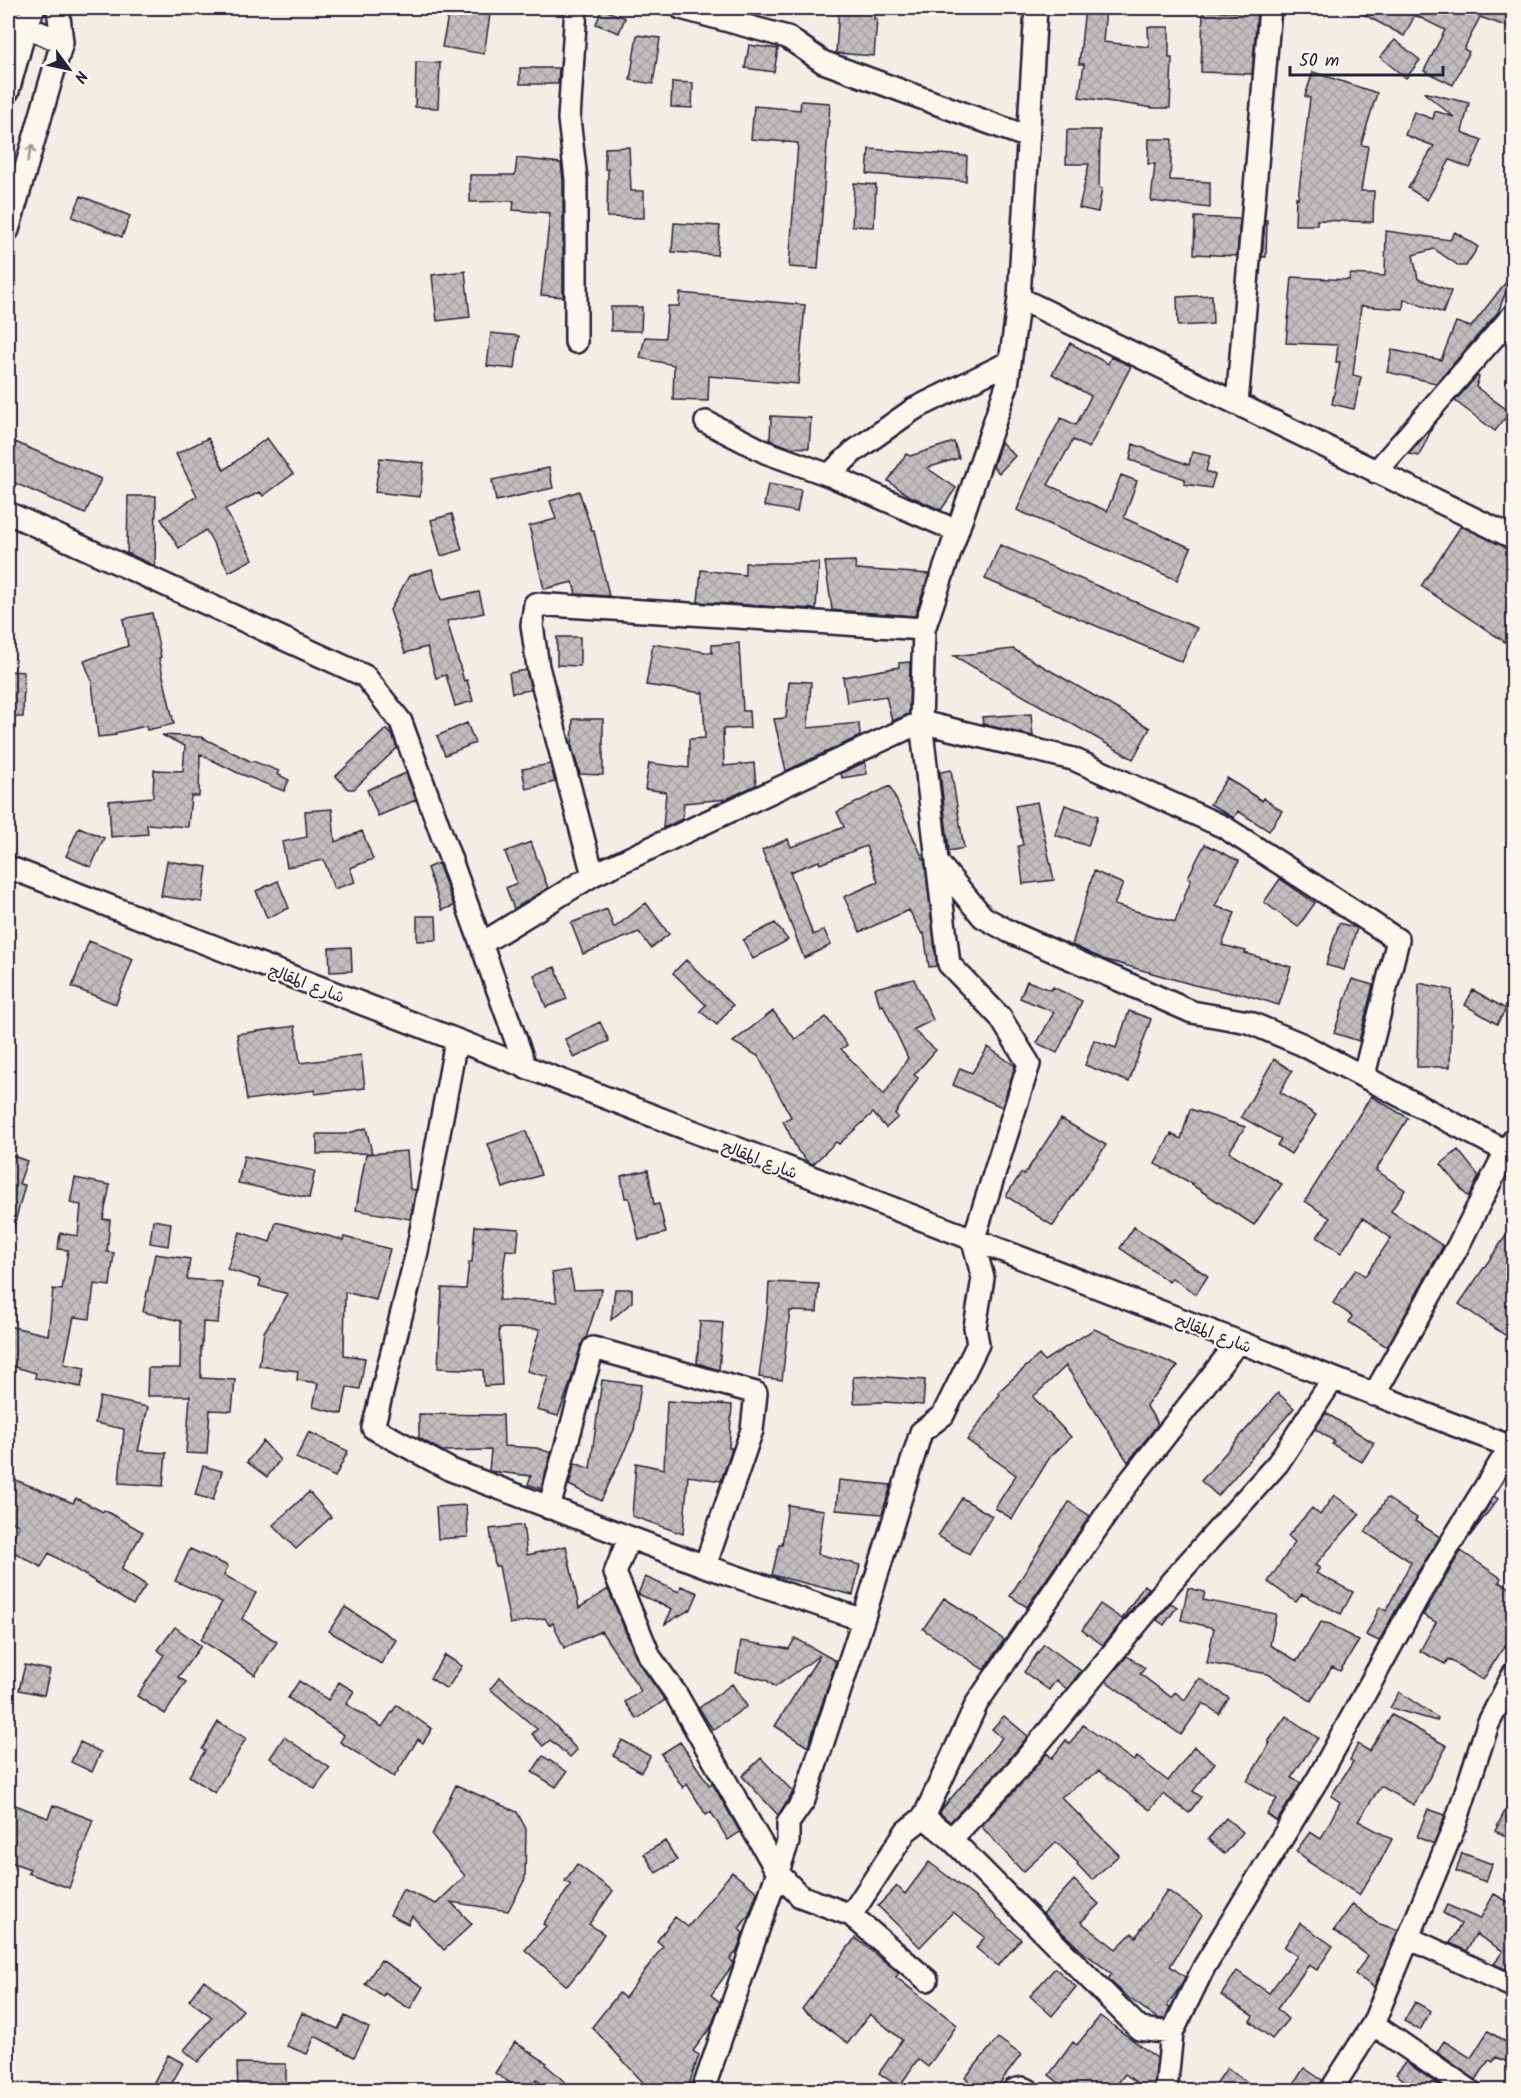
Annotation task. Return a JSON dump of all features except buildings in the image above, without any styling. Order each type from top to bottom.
[{"type":"street","points":[[8,230],[62,42],[58,8]]},
{"type":"street","points":[[576,8],[569,119],[576,179],[576,342]]},
{"type":"street","points":[[681,8],[787,37],[823,62],[1028,137]]},
{"type":"street","points":[[703,2091],[788,1842],[788,1823],[804,1800],[921,1432],[943,1415],[978,1344],[975,1327],[983,1278],[973,1241],[1029,1064],[1000,1017],[949,964],[921,722],[924,629],[1007,385],[1018,298],[1036,8]]},
{"type":"street","points":[[1237,404],[1270,8]]},
{"type":"street","points":[[8,91],[22,18],[62,42]]},
{"type":"street","points":[[1018,298],[1514,538]]},
{"type":"street","points":[[1376,472],[1514,314]]},
{"type":"street","points":[[829,475],[853,452],[914,409],[1010,362]]},
{"type":"street","points":[[706,422],[765,452],[829,475],[957,531]]},
{"type":"street","points":[[8,513],[365,676],[400,722],[526,1068]]},
{"type":"street","points":[[593,875],[538,667],[532,625],[535,604],[924,629]]},
{"type":"street","points":[[481,944],[593,875],[921,722],[1073,759],[1224,827],[1398,940],[1364,1075]]},
{"type":"street","points":[[938,863],[983,917],[1010,932],[1192,1012],[1248,1022],[1300,1044],[1511,1149],[1374,1395]]},
{"type":"street","name":"شارع المقالح","points":[[8,867],[1512,1448]]},
{"type":"street","points":[[456,1041],[417,1252],[373,1428],[451,1470],[705,1566],[863,1620]]},
{"type":"street","points":[[851,1915],[906,1831],[924,1817],[977,1703],[1123,1490],[1238,1342]]},
{"type":"street","points":[[549,1508],[593,1348],[756,1393],[752,1430],[705,1566]]},
{"type":"street","points":[[951,1839],[1015,1772],[1172,1581],[1278,1463],[1333,1379]]},
{"type":"street","points":[[1166,2091],[1172,2033],[1204,1967],[1319,1777],[1420,1593],[1512,1448]]},
{"type":"street","points":[[629,1538],[615,1573],[650,1657],[676,1694],[778,1873],[800,1896],[851,1915],[927,1980]]},
{"type":"street","points":[[1331,2091],[1373,2024],[1455,1825],[1488,1724],[1514,1673]]},
{"type":"street","points":[[924,1817],[951,1839],[1140,2029],[1172,2033]]},
{"type":"street","points":[[1409,1938],[1514,1987]]},
{"type":"street","points":[[1373,2024],[1469,2091]]},
{"type":"street","points":[[1014,2091],[1022,2088],[1028,2091]]}]
